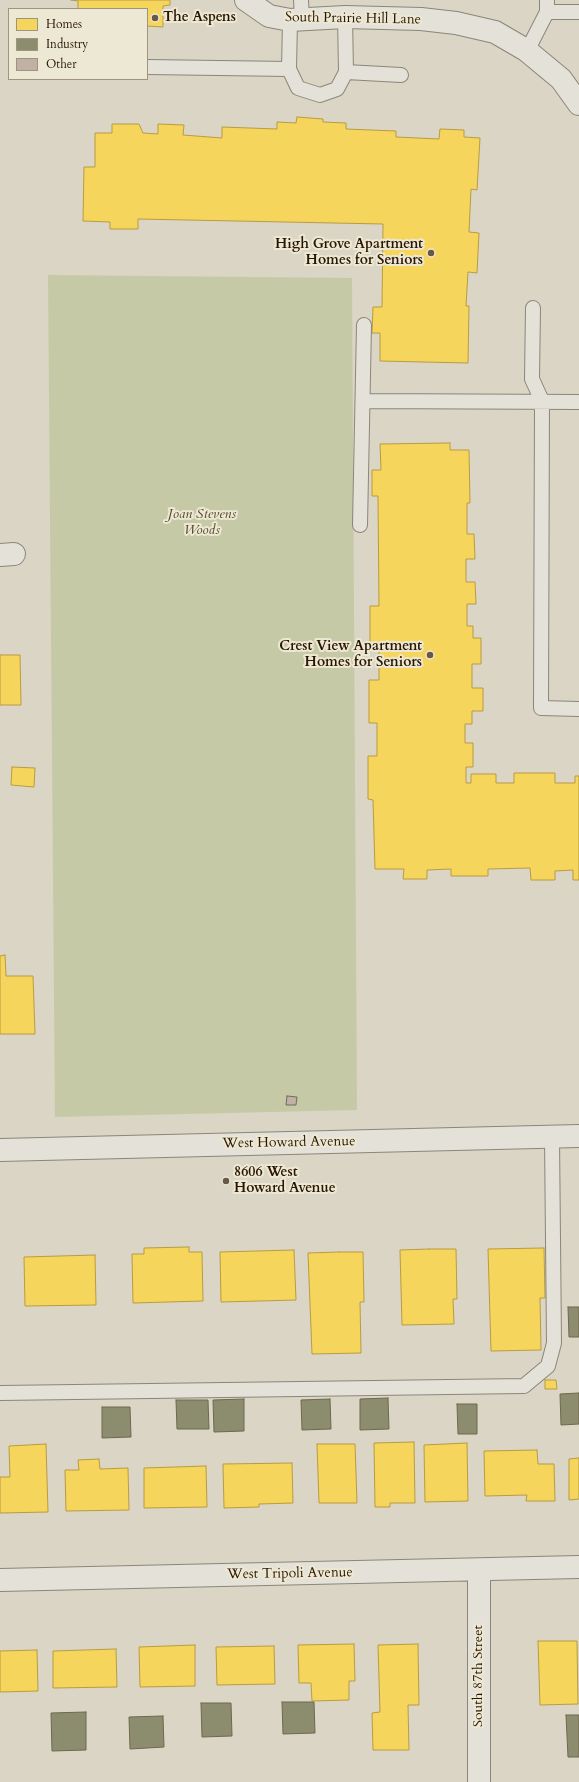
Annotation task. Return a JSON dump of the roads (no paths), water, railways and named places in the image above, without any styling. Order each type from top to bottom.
[{"type":"street","name":"South Prairie Hill Lane","points":[[246,0],[269,16],[298,13],[346,17],[421,19],[456,23],[495,32],[527,51],[561,79],[579,104]]},
{"type":"street","name":"West Howard Avenue","points":[[0,1150],[579,1136]]},
{"type":"street","name":"West Tripoli Avenue","points":[[0,1580],[579,1567]]},
{"type":"street","name":"South 87th Street","points":[[479,1570],[479,1782]]},
{"type":"lane","points":[[527,51],[547,6],[579,12]]},
{"type":"lane","points":[[298,13],[289,69],[298,88],[320,95],[337,89],[346,72],[346,17]]},
{"type":"lane","points":[[148,67],[289,69]]},
{"type":"lane","points":[[346,72],[401,75]]},
{"type":"lane","points":[[534,308],[532,379],[542,401],[541,708],[579,709]]},
{"type":"lane","points":[[360,525],[364,325]]},
{"type":"lane","points":[[363,402],[579,402]]},
{"type":"lane","points":[[0,1393],[524,1386],[548,1366],[554,1343],[552,1137]]},
{"type":"place","name":"The Aspens","points":[[155,18]]},
{"type":"place","name":"High Grove Apartment Homes for Seniors","points":[[431,253]]},
{"type":"place","name":"Crest View Apartment Homes for Seniors","points":[[430,655]]},
{"type":"place","name":"8606 West Howard Avenue","points":[[226,1181]]},
{"type":"park label","name":"Joan Stevens Woods","points":[[202,524]]}]
